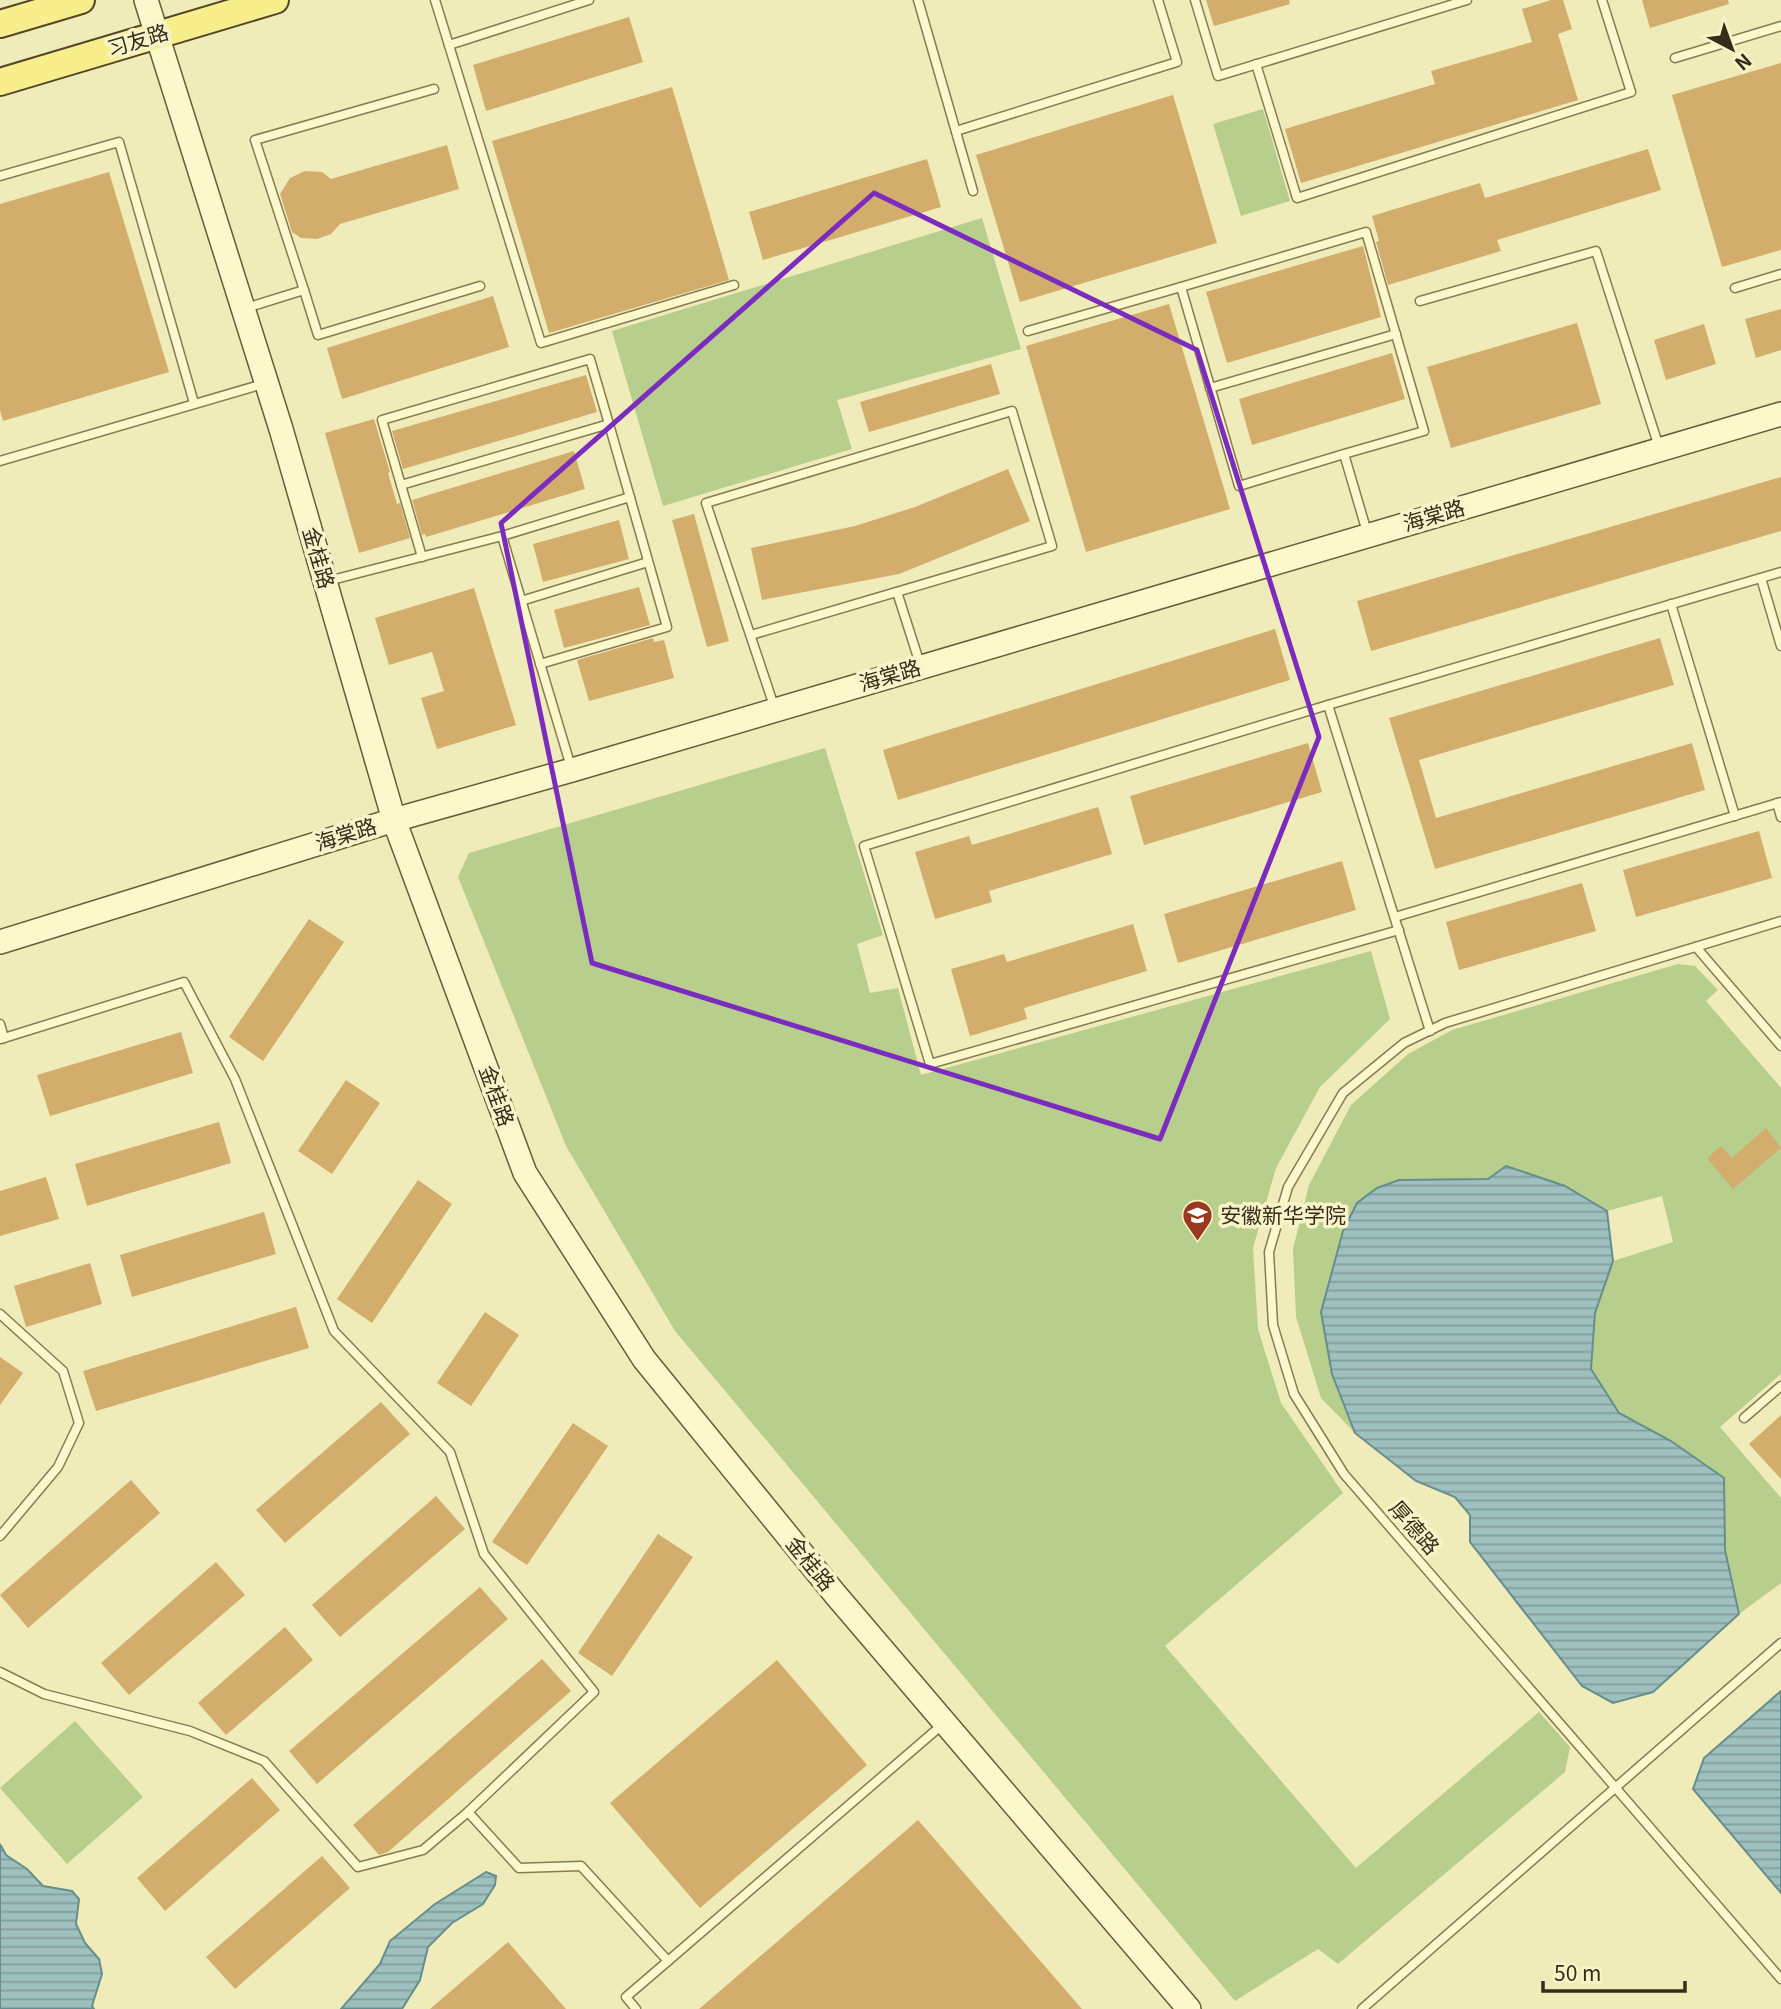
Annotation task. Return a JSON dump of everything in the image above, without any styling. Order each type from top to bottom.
[{"type":"main road","points":[[0,24],[81,0]]},
{"type":"main road","name":"习友路","points":[[0,82],[275,0]]},
{"type":"street","name":"金桂路","points":[[146,0],[266,383],[394,820],[525,1173],[644,1359],[835,1594],[1189,2009]]},
{"type":"street","name":"海棠路","points":[[0,942],[394,820],[1781,414]]},
{"type":"lane","points":[[435,0],[541,342],[734,285]]},
{"type":"lane","points":[[449,45],[589,0]]},
{"type":"lane","points":[[918,0],[973,191]]},
{"type":"lane","points":[[956,131],[1177,62],[1158,0]]},
{"type":"lane","points":[[1195,0],[1218,76],[1467,0]]},
{"type":"lane","points":[[1256,64],[1297,198],[1631,92],[1602,0]]},
{"type":"lane","points":[[1675,58],[1781,26]]},
{"type":"lane","points":[[433,89],[255,140],[318,335],[480,286]]},
{"type":"lane","points":[[0,176],[119,142],[194,403]]},
{"type":"lane","points":[[1028,331],[1366,232],[1424,431],[1239,486],[1181,287]]},
{"type":"lane","points":[[1420,301],[1596,251],[1660,450]]},
{"type":"lane","points":[[1735,288],[1781,274]]},
{"type":"lane","points":[[243,309],[304,290]]},
{"type":"lane","points":[[1210,388],[1396,334]]},
{"type":"lane","points":[[422,557],[382,420],[590,359],[667,627],[540,664]]},
{"type":"lane","points":[[0,461],[266,383]]},
{"type":"lane","points":[[751,635],[1052,546],[1012,411],[706,503],[775,709]]},
{"type":"lane","points":[[401,485],[609,424]]},
{"type":"lane","points":[[1344,454],[1367,535]]},
{"type":"lane","points":[[326,582],[502,536],[630,498]]},
{"type":"lane","points":[[502,536],[572,770]]},
{"type":"lane","points":[[522,601],[648,562]]},
{"type":"lane","points":[[1399,930],[930,1064],[864,846],[1328,705],[1781,572]]},
{"type":"lane","points":[[1761,578],[1781,646]]},
{"type":"lane","points":[[897,592],[921,666]]},
{"type":"lane","points":[[1671,604],[1735,816]]},
{"type":"lane","points":[[1328,705],[1430,1031]]},
{"type":"lane","points":[[1395,916],[1779,803],[1781,817]]},
{"type":"lane","name":"厚德路","points":[[1781,921],[1445,1023],[1404,1043],[1343,1094],[1288,1187],[1269,1252],[1273,1325],[1294,1394],[1344,1474],[1781,1979]]},
{"type":"lane","points":[[1696,947],[1781,1046]]},
{"type":"lane","points":[[0,1024],[2,1039],[184,982],[235,1079],[334,1331],[450,1452],[484,1554],[594,1692],[468,1812],[423,1850],[358,1867],[264,1761],[190,1731],[44,1694],[0,1672]]},
{"type":"lane","points":[[0,1314],[63,1371],[79,1423],[58,1467],[0,1536]]},
{"type":"lane","points":[[1744,1418],[1781,1386]]},
{"type":"lane","points":[[1362,2009],[1614,1786],[1781,1643]]},
{"type":"lane","points":[[636,2009],[626,1997],[944,1722]]},
{"type":"lane","points":[[468,1812],[519,1868],[582,1866],[668,1961]]},
{"type":"highlighted area","points":[[874,193],[1197,350],[1319,737],[1160,1139],[592,963],[501,523]]},
{"type":"green space","points":[[1263,109],[1290,201],[1241,216],[1213,124]]},
{"type":"green space","points":[[982,218],[1021,349],[837,400],[852,449],[663,506],[612,331]]},
{"type":"green space","points":[[825,748],[883,935],[857,944],[870,993],[898,988],[921,1075],[1371,951],[1390,1019],[1320,1087],[1276,1168],[1253,1248],[1258,1329],[1281,1403],[1343,1493],[1165,1646],[1356,1868],[1539,1712],[1570,1747],[1565,1772],[1338,1964],[1318,1949],[1235,2001],[675,1331],[566,1146],[458,877],[469,853]]},
{"type":"green space","points":[[1678,964],[1695,966],[1718,990],[1706,1001],[1781,1088],[1781,1374],[1720,1427],[1781,1498],[1781,1583],[1739,1614],[1725,1550],[1724,1478],[1671,1441],[1619,1413],[1591,1369],[1595,1313],[1613,1261],[1673,1242],[1662,1196],[1607,1211],[1565,1186],[1506,1166],[1488,1179],[1399,1180],[1332,1374],[1355,1433],[1321,1398],[1296,1317],[1293,1249],[1309,1185],[1351,1105],[1408,1054],[1452,1030]]},
{"type":"green space","points":[[75,1721],[143,1797],[67,1864],[0,1788]]},
{"type":"water","points":[[1506,1166],[1565,1186],[1607,1211],[1613,1261],[1595,1313],[1591,1369],[1619,1413],[1671,1441],[1724,1478],[1725,1550],[1739,1614],[1653,1692],[1613,1703],[1582,1686],[1470,1542],[1470,1515],[1455,1497],[1416,1481],[1355,1433],[1332,1374],[1321,1312],[1343,1231],[1357,1203],[1377,1188],[1399,1180],[1488,1179]]},
{"type":"water","points":[[1781,1691],[1781,1893],[1693,1789],[1704,1758]]},
{"type":"water","points":[[0,1844],[6,1855],[27,1869],[43,1886],[72,1891],[79,1899],[76,1924],[85,1943],[99,1959],[102,1974],[92,2006],[94,2009],[0,2009]]},
{"type":"water","points":[[486,1872],[496,1876],[495,1885],[483,1904],[452,1923],[428,1947],[420,1980],[402,2009],[341,2009],[380,1964],[390,1941],[435,1904]]},
{"type":"building","points":[[1206,0],[1289,0],[1290,4],[1214,26]]},
{"type":"building","points":[[1551,0],[1563,0],[1572,29],[1558,34],[1578,100],[1301,183],[1285,129],[1435,84],[1431,71],[1532,42],[1522,9]]},
{"type":"building","points":[[1642,0],[1728,0],[1729,4],[1650,28]]},
{"type":"building","points":[[629,17],[643,62],[486,111],[473,65]]},
{"type":"building","points":[[1781,63],[1781,250],[1722,267],[1672,95]]},
{"type":"building","points":[[672,87],[729,280],[549,333],[492,141]]},
{"type":"building","points":[[1173,95],[1217,243],[1020,302],[976,155]]},
{"type":"building","points":[[447,145],[459,189],[340,224],[331,234],[317,239],[301,238],[292,232],[280,194],[290,178],[305,171],[322,172],[331,179]]},
{"type":"building","points":[[1648,149],[1661,190],[1497,240],[1501,251],[1388,285],[1372,216],[1480,183],[1485,198]]},
{"type":"building","points":[[927,159],[941,207],[763,260],[749,212]]},
{"type":"building","points":[[109,172],[169,372],[3,421],[0,410],[0,204]]},
{"type":"building","points":[[1363,246],[1381,317],[1227,363],[1206,292]]},
{"type":"building","points":[[493,296],[509,347],[342,399],[327,348]]},
{"type":"building","points":[[1169,304],[1230,509],[1086,552],[1026,346]]},
{"type":"building","points":[[1781,309],[1781,350],[1756,358],[1745,319]]},
{"type":"building","points":[[1577,323],[1601,404],[1451,448],[1427,367]]},
{"type":"building","points":[[1704,324],[1716,364],[1666,380],[1654,340]]},
{"type":"building","points":[[1392,353],[1405,399],[1252,445],[1239,399]]},
{"type":"building","points":[[991,364],[1000,394],[869,432],[860,402]]},
{"type":"building","points":[[586,375],[597,412],[403,469],[392,431]]},
{"type":"building","points":[[374,419],[397,504],[400,503],[410,538],[359,553],[325,433]]},
{"type":"building","points":[[574,451],[585,489],[426,537],[425,534],[422,535],[412,500]]},
{"type":"building","points":[[1008,469],[1030,521],[899,574],[762,600],[751,548],[855,526],[915,507]]},
{"type":"building","points":[[1781,477],[1781,531],[1371,651],[1357,601]]},
{"type":"building","points":[[694,514],[729,641],[707,647],[672,520]]},
{"type":"building","points":[[619,520],[629,559],[543,582],[533,544]]},
{"type":"building","points":[[639,587],[650,625],[564,648],[554,610]]},
{"type":"building","points":[[474,588],[516,725],[437,749],[421,698],[444,691],[432,652],[389,665],[375,618]]},
{"type":"building","points":[[1275,629],[1290,680],[898,800],[883,750]]},
{"type":"building","points":[[653,638],[654,642],[664,640],[674,678],[589,701],[577,660]]},
{"type":"building","points":[[1660,638],[1674,685],[1419,760],[1436,818],[1692,743],[1705,790],[1435,869],[1389,718]]},
{"type":"building","points":[[1308,743],[1322,792],[1144,845],[1130,796]]},
{"type":"building","points":[[1098,807],[1112,854],[989,891],[992,902],[935,919],[915,852],[969,836],[972,845]]},
{"type":"building","points":[[1759,831],[1772,878],[1636,917],[1623,870]]},
{"type":"building","points":[[1342,861],[1356,910],[1178,963],[1164,914]]},
{"type":"building","points":[[1582,883],[1596,931],[1459,970],[1446,922]]},
{"type":"building","points":[[309,919],[344,942],[263,1061],[229,1037]]},
{"type":"building","points":[[1133,924],[1147,971],[1024,1008],[1027,1019],[970,1036],[951,969],[1004,954],[1007,962]]},
{"type":"building","points":[[181,1032],[193,1073],[50,1116],[37,1075]]},
{"type":"building","points":[[346,1080],[380,1103],[332,1174],[298,1151]]},
{"type":"building","points":[[219,1122],[231,1163],[87,1206],[75,1164]]},
{"type":"building","points":[[1766,1128],[1781,1148],[1733,1189],[1707,1158],[1721,1146],[1732,1158]]},
{"type":"building","points":[[46,1177],[59,1219],[0,1236],[0,1191]]},
{"type":"building","points":[[418,1180],[452,1204],[372,1323],[337,1299]]},
{"type":"building","points":[[264,1212],[276,1254],[132,1297],[120,1255]]},
{"type":"building","points":[[90,1263],[102,1304],[26,1327],[14,1286]]},
{"type":"building","points":[[296,1307],[309,1348],[96,1411],[83,1371]]},
{"type":"building","points":[[485,1312],[519,1335],[471,1406],[437,1383]]},
{"type":"building","points":[[0,1357],[23,1373],[0,1405]]},
{"type":"building","points":[[381,1402],[410,1434],[285,1543],[256,1510]]},
{"type":"building","points":[[1781,1415],[1781,1479],[1749,1444]]},
{"type":"building","points":[[573,1423],[608,1446],[527,1565],[492,1542]]},
{"type":"building","points":[[131,1480],[160,1513],[28,1628],[0,1595]]},
{"type":"building","points":[[436,1496],[465,1529],[340,1637],[312,1605]]},
{"type":"building","points":[[658,1534],[693,1557],[612,1676],[578,1653]]},
{"type":"building","points":[[216,1562],[245,1595],[129,1695],[101,1663]]},
{"type":"building","points":[[480,1587],[508,1619],[317,1784],[289,1751]]},
{"type":"building","points":[[285,1627],[313,1660],[226,1735],[198,1703]]},
{"type":"building","points":[[542,1659],[571,1691],[388,1852],[379,1855],[353,1825]]},
{"type":"building","points":[[777,1660],[867,1765],[700,1908],[610,1803]]},
{"type":"building","points":[[252,1778],[280,1810],[165,1911],[137,1878]]},
{"type":"building","points":[[918,1820],[1082,2009],[699,2009]]},
{"type":"building","points":[[322,1856],[350,1888],[235,1989],[206,1957]]},
{"type":"building","points":[[508,1942],[566,2009],[430,2009]]},
{"type":"place","name":"安徽新华学院","points":[[1197,1243]]}]
